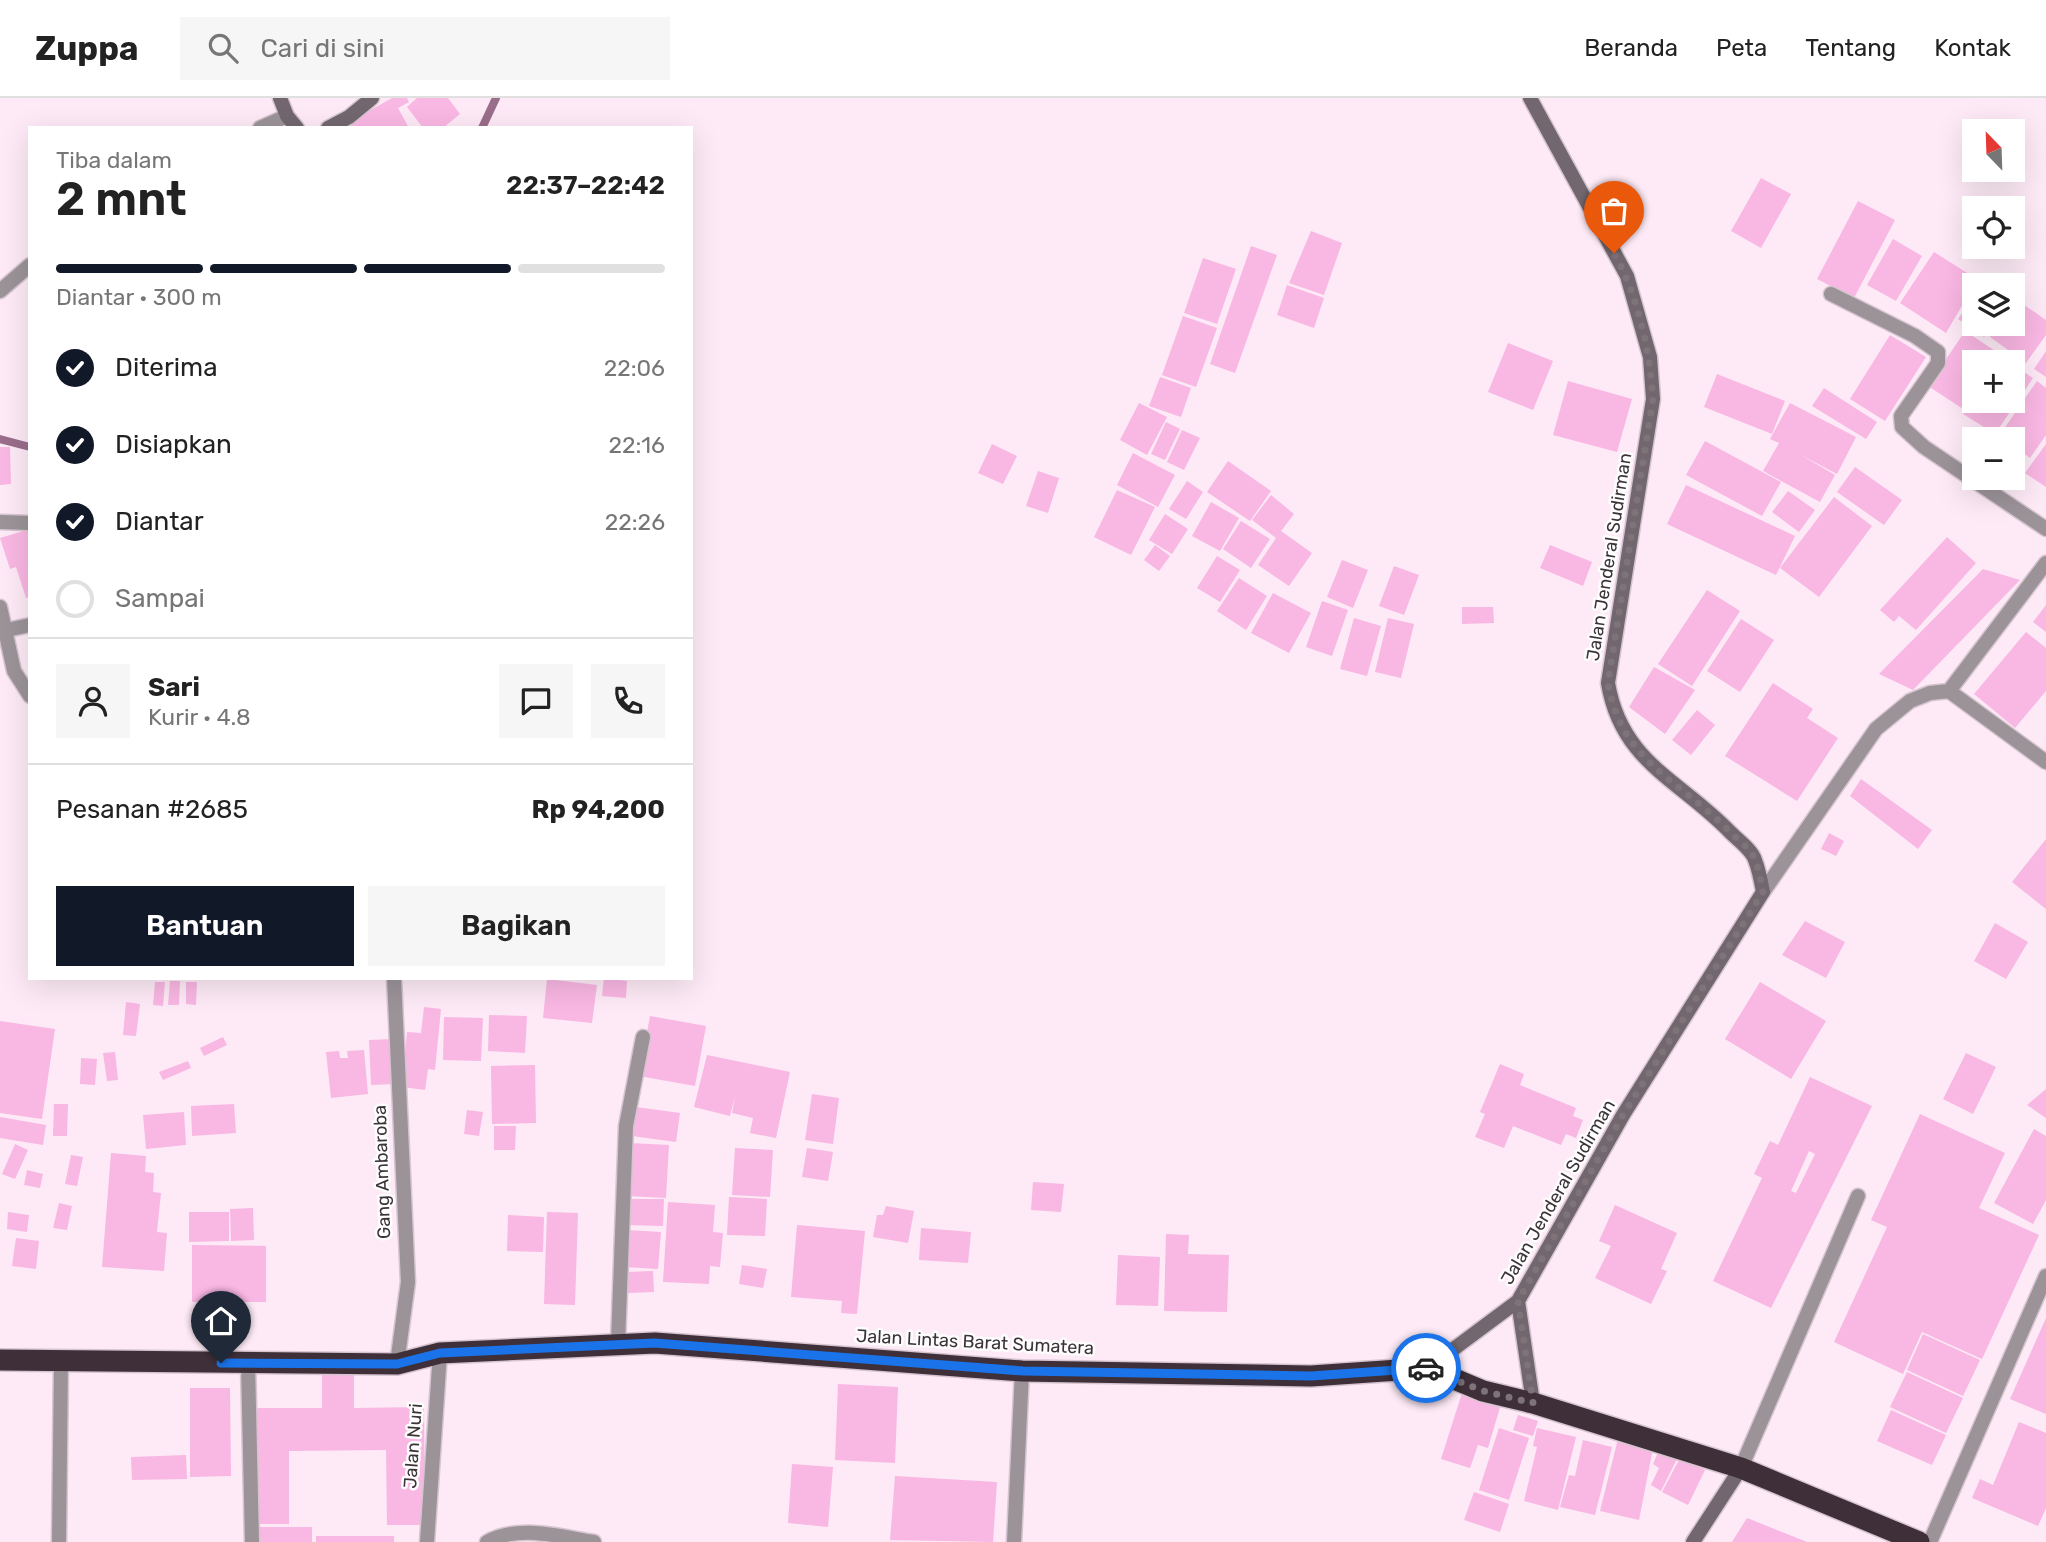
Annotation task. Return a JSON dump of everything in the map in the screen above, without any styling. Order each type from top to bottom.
[{"type":"highway","name":"Jalan Lintas Barat Sumatera","points":[[0,1360],[397,1364],[440,1353],[654,1343],[1023,1371],[1311,1376],[1428,1368],[1483,1391],[1533,1403],[1741,1468],[1919,1542]]},
{"type":"main road","points":[[280,98],[294,125]]},
{"type":"main road","points":[[332,126],[349,117],[372,98]]},
{"type":"main road","name":"Jalan Jenderal Sudirman","points":[[1428,1368],[1518,1301],[1623,1115],[1763,892],[1755,858],[1709,810],[1653,768],[1624,734],[1612,709],[1608,683],[1653,399],[1650,358],[1627,276],[1530,98]]},
{"type":"main road","name":"Jalan Jenderal Sudirman","points":[[1518,1301],[1533,1403]]},
{"type":"main road","points":[[1693,1542],[1741,1468]]},
{"type":"street","points":[[0,291],[28,266]]},
{"type":"street","points":[[1831,294],[1915,336],[1938,352],[1938,363],[1901,416],[1902,427],[1924,447],[2046,529]]},
{"type":"street","points":[[0,522],[28,523]]},
{"type":"street","points":[[1948,691],[2046,563]]},
{"type":"street","points":[[0,607],[14,671],[28,693]]},
{"type":"street","points":[[7,631],[28,626]]},
{"type":"street","points":[[1763,892],[1876,729],[1909,701],[1930,693],[1948,691],[2046,762]]},
{"type":"street","name":"Gang Ambaroba","points":[[394,980],[408,1282],[397,1364]]},
{"type":"street","points":[[618,1343],[626,1126],[643,1037]]},
{"type":"street","points":[[1741,1468],[1858,1196]]},
{"type":"street","points":[[1930,1542],[2046,1276]]},
{"type":"street","name":"Jalan Nuri","points":[[427,1542],[440,1353]]},
{"type":"street","points":[[60,1542],[61,1361]]},
{"type":"street","points":[[248,1363],[252,1542]]},
{"type":"street","points":[[1014,1542],[1023,1371]]},
{"type":"street","points":[[487,1542],[509,1534],[532,1533],[594,1542]]},
{"type":"building","points":[[392,98],[407,98],[409,102],[398,108],[408,126],[352,126],[349,122]]},
{"type":"building","points":[[417,98],[448,98],[460,114],[445,126],[421,126],[407,107]]},
{"type":"building","points":[[1761,178],[1791,194],[1761,248],[1731,231]]},
{"type":"building","points":[[1858,201],[1895,220],[1854,298],[1817,279]]},
{"type":"building","points":[[1311,231],[1342,243],[1324,295],[1289,283]]},
{"type":"building","points":[[1893,239],[1922,256],[1896,301],[1867,285]]},
{"type":"building","points":[[1251,246],[1277,255],[1235,373],[1210,364]]},
{"type":"building","points":[[1934,252],[1967,273],[1962,273],[1962,306],[1946,333],[1900,303]]},
{"type":"building","points":[[1203,258],[1236,269],[1217,324],[1184,313]]},
{"type":"building","points":[[1287,285],[1324,298],[1314,328],[1277,315]]},
{"type":"building","points":[[2025,306],[2046,320],[2046,335],[2026,363],[2025,350],[2008,350],[1990,337],[2025,336]]},
{"type":"building","points":[[1183,316],[1217,328],[1196,387],[1162,375]]},
{"type":"building","points":[[1890,335],[1926,357],[1885,421],[1850,399]]},
{"type":"building","points":[[1962,335],[1973,336],[1994,350],[1962,350],[1962,408],[1928,386]]},
{"type":"building","points":[[1508,343],[1553,361],[1533,410],[1488,392]]},
{"type":"building","points":[[2046,351],[2046,377],[2034,369]]},
{"type":"building","points":[[2025,373],[2033,378],[2025,390]]},
{"type":"building","points":[[1717,374],[1785,401],[1772,434],[1704,407]]},
{"type":"building","points":[[1160,377],[1191,388],[1181,417],[1149,406]]},
{"type":"building","points":[[1568,381],[1632,399],[1617,452],[1553,435]]},
{"type":"building","points":[[2037,381],[2046,388],[2046,435],[2030,458],[2025,454],[2025,427],[2005,427],[2015,413],[2025,413],[2025,398]]},
{"type":"building","points":[[1824,388],[1877,422],[1866,439],[1812,406]]},
{"type":"building","points":[[1139,403],[1167,417],[1147,455],[1120,440]]},
{"type":"building","points":[[1790,403],[1856,437],[1837,474],[1801,455],[1835,475],[1820,502],[1763,471],[1779,443],[1770,439]]},
{"type":"building","points":[[2009,413],[2000,427],[1984,427],[1963,414]]},
{"type":"building","points":[[1166,422],[1180,429],[1165,460],[1151,454]]},
{"type":"building","points":[[1182,430],[1200,438],[1184,470],[1167,462]]},
{"type":"building","points":[[1705,441],[1781,482],[1762,516],[1686,475]]},
{"type":"building","points":[[992,444],[1017,456],[1003,484],[978,473]]},
{"type":"building","points":[[2046,444],[2046,487],[2025,473]]},
{"type":"building","points":[[0,447],[10,447],[11,484],[0,485]]},
{"type":"building","points":[[1133,453],[1175,475],[1158,507],[1117,485]]},
{"type":"building","points":[[1228,461],[1271,491],[1250,521],[1207,492]]},
{"type":"building","points":[[1855,467],[1902,500],[1884,525],[1837,492]]},
{"type":"building","points":[[1038,471],[1059,478],[1048,513],[1026,506]]},
{"type":"building","points":[[1187,481],[1203,492],[1186,519],[1169,509]]},
{"type":"building","points":[[1686,485],[1795,536],[1776,575],[1667,524]]},
{"type":"building","points":[[1117,490],[1155,507],[1131,555],[1094,537]]},
{"type":"building","points":[[1788,491],[1815,510],[1799,532],[1772,512]]},
{"type":"building","points":[[1271,495],[1294,514],[1281,531],[1312,553],[1289,586],[1258,565],[1276,538],[1252,520]]},
{"type":"building","points":[[1834,497],[1872,526],[1819,597],[1780,568]]},
{"type":"building","points":[[1211,502],[1239,518],[1220,551],[1192,536]]},
{"type":"building","points":[[1165,514],[1188,529],[1172,554],[1149,540]]},
{"type":"building","points":[[1241,521],[1270,539],[1251,568],[1223,549]]},
{"type":"building","points":[[28,530],[28,598],[16,567],[10,569],[0,538]]},
{"type":"building","points":[[1947,537],[1976,563],[1916,630],[1899,616],[1894,622],[1880,610]]},
{"type":"building","points":[[1155,545],[1170,556],[1159,571],[1144,560]]},
{"type":"building","points":[[1550,545],[1592,562],[1583,586],[1540,568]]},
{"type":"building","points":[[1217,556],[1240,570],[1220,602],[1197,588]]},
{"type":"building","points":[[1342,560],[1368,570],[1353,608],[1327,597]]},
{"type":"building","points":[[1394,566],[1419,575],[1404,615],[1379,606]]},
{"type":"building","points":[[1983,569],[2020,580],[1913,690],[1879,674]]},
{"type":"building","points":[[1239,578],[1267,596],[1246,630],[1217,611]]},
{"type":"building","points":[[1707,590],[1740,611],[1692,686],[1658,664]]},
{"type":"building","points":[[1273,593],[1311,613],[1289,653],[1251,633]]},
{"type":"building","points":[[1322,601],[1348,610],[1332,656],[1306,647]]},
{"type":"building","points":[[2046,605],[2046,632],[2033,622]]},
{"type":"building","points":[[1462,607],[1493,607],[1494,623],[1462,624]]},
{"type":"building","points":[[1354,618],[1381,626],[1367,676],[1340,669]]},
{"type":"building","points":[[1388,618],[1414,624],[1401,678],[1375,672]]},
{"type":"building","points":[[1741,619],[1774,640],[1740,692],[1707,671]]},
{"type":"building","points":[[2026,632],[2046,648],[2046,691],[2015,728],[1974,694]]},
{"type":"building","points":[[1654,667],[1695,690],[1665,734],[1629,707]]},
{"type":"building","points":[[1773,683],[1813,709],[1807,718],[1838,738],[1797,801],[1725,756]]},
{"type":"building","points":[[1697,710],[1715,725],[1691,755],[1672,740]]},
{"type":"building","points":[[1861,779],[1932,830],[1918,849],[1850,796]]},
{"type":"building","points":[[1829,833],[1844,841],[1836,856],[1821,849]]},
{"type":"building","points":[[2046,839],[2046,909],[2012,882]]},
{"type":"building","points":[[1805,921],[1845,942],[1826,978],[1782,955]]},
{"type":"building","points":[[1995,923],[2028,942],[2006,979],[1974,961]]},
{"type":"building","points":[[547,980],[597,985],[592,1023],[543,1018]]},
{"type":"building","points":[[604,980],[627,981],[626,998],[602,996]]},
{"type":"building","points":[[170,981],[180,981],[179,1005],[168,1005]]},
{"type":"building","points":[[155,982],[165,982],[163,1006],[153,1005]]},
{"type":"building","points":[[186,982],[197,982],[196,1005],[186,1004]]},
{"type":"building","points":[[1760,982],[1826,1021],[1791,1079],[1725,1039]]},
{"type":"building","points":[[126,1002],[140,1004],[136,1036],[123,1035]]},
{"type":"building","points":[[424,1007],[441,1009],[435,1070],[428,1069],[425,1090],[402,1087],[407,1032],[421,1033]]},
{"type":"building","points":[[489,1015],[527,1016],[525,1053],[488,1051]]},
{"type":"building","points":[[650,1016],[706,1026],[695,1086],[639,1076]]},
{"type":"building","points":[[444,1017],[483,1018],[481,1061],[443,1060]]},
{"type":"building","points":[[0,1021],[55,1029],[42,1119],[0,1113]]},
{"type":"building","points":[[223,1037],[227,1045],[204,1056],[200,1048]]},
{"type":"building","points":[[393,1039],[394,1084],[371,1085],[369,1040]]},
{"type":"building","points":[[364,1050],[368,1094],[331,1098],[326,1052],[339,1051],[340,1058],[348,1058],[347,1051]]},
{"type":"building","points":[[115,1052],[118,1080],[107,1081],[103,1053]]},
{"type":"building","points":[[1966,1053],[1996,1067],[1973,1114],[1943,1099]]},
{"type":"building","points":[[707,1055],[790,1072],[776,1138],[750,1133],[753,1118],[732,1113],[735,1096],[730,1116],[694,1107]]},
{"type":"building","points":[[81,1058],[97,1059],[95,1085],[80,1084]]},
{"type":"building","points":[[188,1061],[191,1068],[163,1080],[159,1072]]},
{"type":"building","points":[[1500,1064],[1524,1074],[1520,1085],[1576,1108],[1573,1116],[1583,1120],[1576,1138],[1566,1134],[1561,1145],[1513,1126],[1504,1148],[1475,1137],[1485,1114],[1480,1112]]},
{"type":"building","points":[[535,1065],[536,1123],[492,1124],[491,1066]]},
{"type":"building","points":[[1810,1077],[1872,1106],[1771,1308],[1713,1281],[1762,1178],[1754,1174],[1770,1141],[1778,1145]],"holes":[[[1809,1151],[1815,1154],[1796,1193],[1791,1191]]]},
{"type":"building","points":[[2046,1089],[2046,1118],[2027,1105]]},
{"type":"building","points":[[812,1094],[839,1098],[833,1144],[805,1140]]},
{"type":"building","points":[[54,1104],[68,1104],[67,1136],[53,1136]]},
{"type":"building","points":[[234,1104],[236,1133],[192,1136],[191,1106]]},
{"type":"building","points":[[636,1107],[680,1113],[676,1142],[632,1136]]},
{"type":"building","points":[[467,1110],[483,1112],[479,1136],[464,1134]]},
{"type":"building","points":[[184,1112],[186,1145],[146,1149],[143,1115]]},
{"type":"building","points":[[1920,1114],[2005,1153],[1979,1208],[2039,1235],[1982,1359],[1922,1332],[1903,1374],[1834,1342],[1887,1227],[1871,1220]]},
{"type":"building","points":[[0,1117],[46,1125],[43,1145],[0,1138]]},
{"type":"building","points":[[494,1126],[516,1126],[515,1150],[494,1150]]},
{"type":"building","points":[[2034,1129],[2046,1136],[2046,1200],[2033,1224],[1994,1203]]},
{"type":"building","points":[[630,1143],[669,1145],[666,1198],[627,1196]]},
{"type":"building","points":[[15,1144],[28,1150],[15,1179],[2,1174]]},
{"type":"building","points":[[735,1148],[773,1150],[770,1197],[732,1195]]},
{"type":"building","points":[[807,1148],[833,1152],[828,1181],[802,1177]]},
{"type":"building","points":[[111,1153],[146,1156],[145,1172],[154,1173],[153,1192],[161,1193],[157,1232],[167,1233],[164,1271],[102,1267]]},
{"type":"building","points":[[71,1155],[83,1157],[77,1186],[65,1184]]},
{"type":"building","points":[[27,1170],[43,1174],[40,1188],[24,1185]]},
{"type":"building","points":[[1033,1182],[1064,1184],[1061,1212],[1031,1210]]},
{"type":"building","points":[[729,1197],[767,1199],[765,1236],[727,1235]]},
{"type":"building","points":[[626,1199],[664,1199],[663,1226],[625,1225]]},
{"type":"building","points":[[668,1202],[715,1205],[713,1232],[723,1233],[720,1267],[710,1266],[709,1284],[663,1282]]},
{"type":"building","points":[[59,1203],[72,1206],[67,1230],[53,1228]]},
{"type":"building","points":[[1615,1205],[1677,1233],[1661,1269],[1667,1271],[1651,1304],[1595,1278],[1611,1246],[1599,1241]]},
{"type":"building","points":[[886,1206],[914,1211],[908,1243],[873,1237],[877,1215],[883,1215]]},
{"type":"building","points":[[253,1208],[254,1240],[231,1241],[230,1209]]},
{"type":"building","points":[[8,1212],[29,1215],[27,1232],[7,1229]]},
{"type":"building","points":[[189,1212],[229,1212],[229,1241],[189,1242]]},
{"type":"building","points":[[547,1212],[578,1213],[575,1305],[544,1304]]},
{"type":"building","points":[[508,1215],[544,1217],[543,1252],[507,1251]]},
{"type":"building","points":[[797,1225],[865,1231],[857,1314],[841,1313],[842,1301],[791,1297]]},
{"type":"building","points":[[921,1228],[971,1232],[968,1263],[919,1260]]},
{"type":"building","points":[[626,1230],[661,1232],[658,1269],[624,1267]]},
{"type":"building","points":[[1166,1234],[1189,1235],[1188,1254],[1229,1255],[1227,1312],[1164,1311]]},
{"type":"building","points":[[16,1238],[39,1241],[36,1269],[12,1266]]},
{"type":"building","points":[[192,1245],[266,1246],[266,1302],[192,1302]]},
{"type":"building","points":[[1118,1255],[1160,1257],[1158,1306],[1116,1305]]},
{"type":"building","points":[[742,1265],[767,1269],[763,1288],[739,1284]]},
{"type":"building","points":[[653,1271],[654,1292],[627,1293],[626,1272]]},
{"type":"building","points":[[2046,1318],[2046,1414],[2010,1399]]},
{"type":"building","points":[[1923,1334],[1980,1360],[1963,1396],[1907,1370]]},
{"type":"building","points":[[1907,1372],[1963,1398],[1946,1433],[1890,1407]]},
{"type":"building","points":[[354,1374],[354,1408],[424,1407],[425,1525],[387,1525],[386,1450],[289,1451],[289,1524],[257,1524],[256,1408],[322,1408],[322,1375]]},
{"type":"building","points":[[838,1384],[898,1387],[895,1463],[835,1460]]},
{"type":"building","points":[[190,1388],[230,1388],[231,1476],[190,1477]]},
{"type":"building","points":[[1462,1393],[1501,1404],[1488,1448],[1478,1445],[1470,1468],[1441,1459]]},
{"type":"building","points":[[1891,1410],[1946,1435],[1932,1465],[1877,1441]]},
{"type":"building","points":[[1518,1415],[1538,1421],[1533,1436],[1513,1430]]},
{"type":"building","points":[[2019,1422],[2046,1433],[2046,1508],[2038,1526],[1972,1498],[1980,1479],[1993,1485]]},
{"type":"building","points":[[1499,1428],[1529,1438],[1509,1500],[1479,1490]]},
{"type":"building","points":[[1537,1428],[1576,1437],[1558,1510],[1524,1501],[1537,1447],[1533,1446]]},
{"type":"building","points":[[1619,1435],[1654,1443],[1639,1520],[1600,1511]]},
{"type":"building","points":[[1583,1440],[1612,1447],[1595,1515],[1560,1507],[1569,1475],[1575,1476]]},
{"type":"building","points":[[1661,1446],[1679,1455],[1661,1491],[1651,1485],[1659,1468],[1653,1464]]},
{"type":"building","points":[[186,1455],[187,1479],[132,1480],[131,1457]]},
{"type":"building","points":[[1680,1458],[1705,1470],[1688,1505],[1662,1492]]},
{"type":"building","points":[[792,1464],[833,1467],[828,1527],[788,1523]]},
{"type":"building","points":[[895,1476],[997,1482],[993,1542],[890,1540]]},
{"type":"building","points":[[1474,1492],[1509,1504],[1500,1532],[1464,1520]]},
{"type":"building","points":[[1747,1518],[1807,1542],[1732,1542]]},
{"type":"building","points":[[260,1527],[312,1527],[312,1542],[260,1542]]},
{"type":"building","points":[[316,1536],[394,1536],[394,1542],[316,1542]]},
{"type":"waterway","points":[[483,126],[496,98]]},
{"type":"waterway","points":[[0,439],[28,446]]},
{"type":"way so far","points":[[1426,1368],[1483,1391],[1533,1403],[1518,1301],[1623,1115],[1763,892],[1755,858],[1709,810],[1653,768],[1624,734],[1612,709],[1608,683],[1635,527],[1653,399],[1650,358],[1641,318],[1627,276],[1614,253]]},
{"type":"route","points":[[221,1363],[397,1364],[440,1353],[654,1343],[1023,1371],[1311,1376],[1426,1368]]}]
